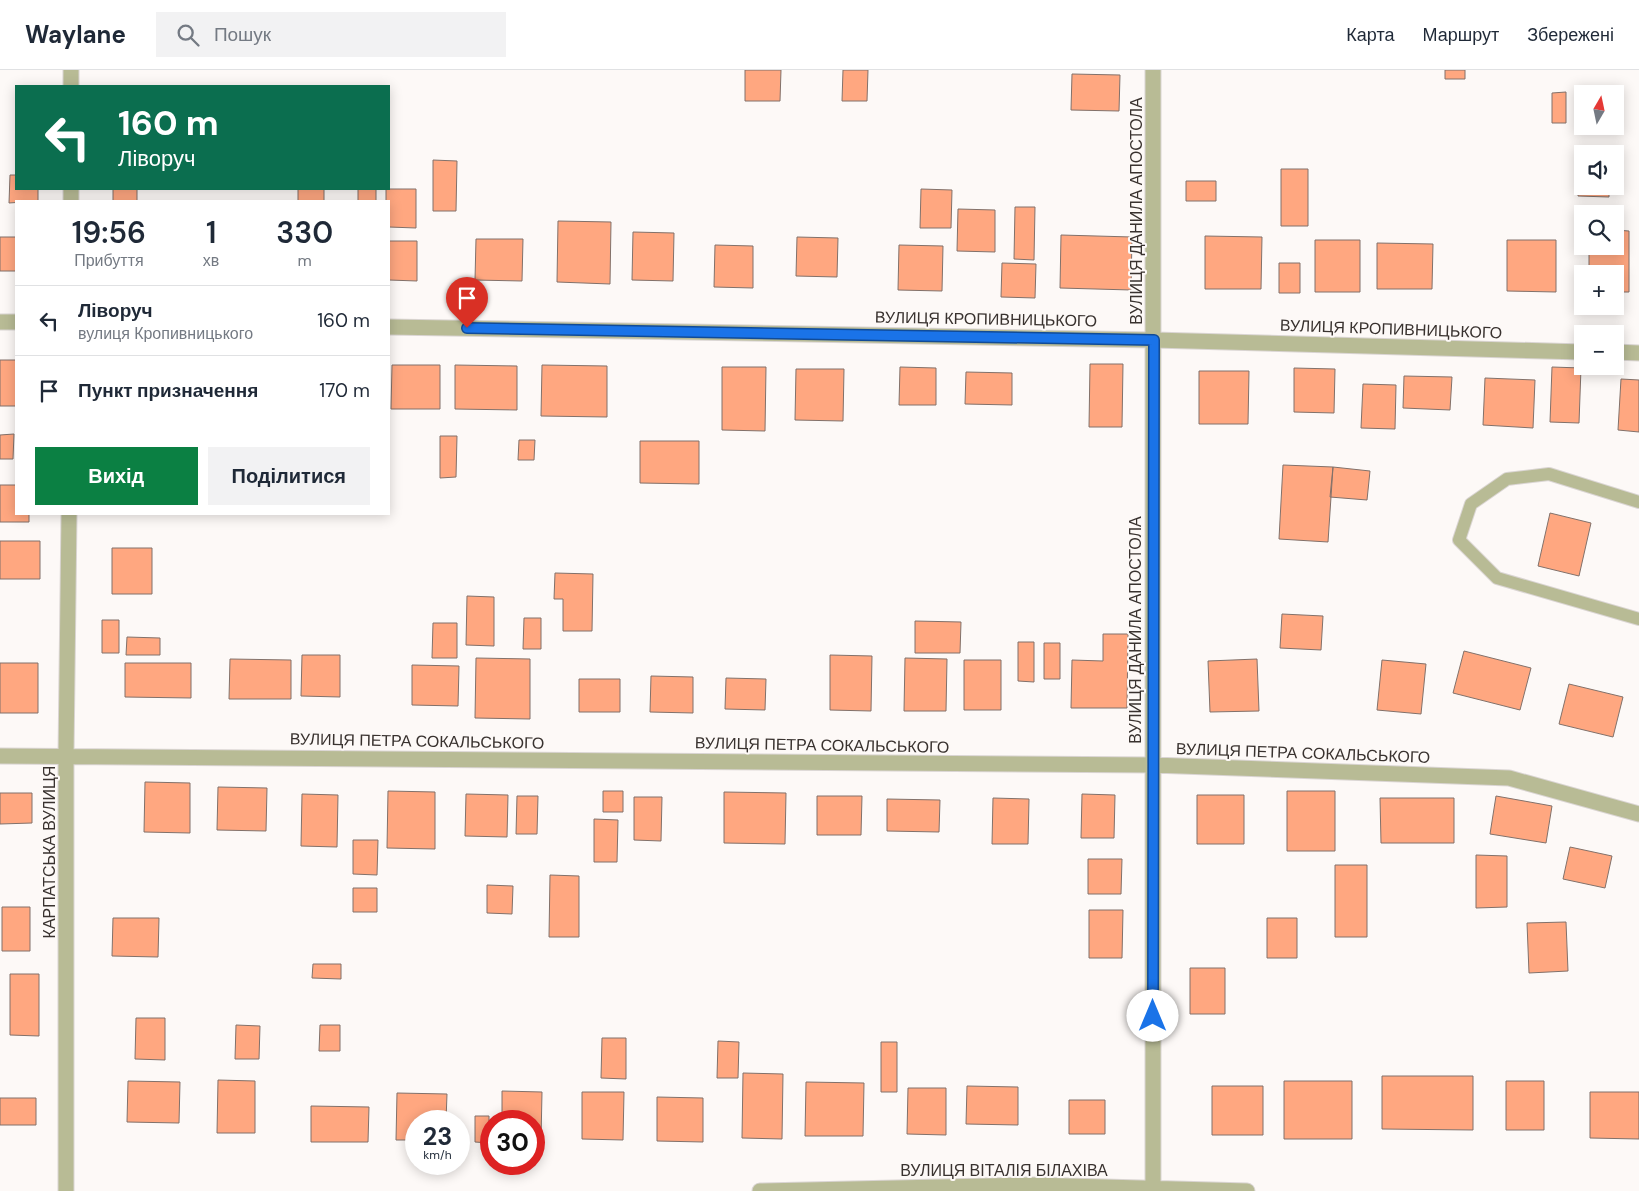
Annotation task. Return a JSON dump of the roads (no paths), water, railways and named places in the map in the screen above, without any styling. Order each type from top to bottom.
[{"type":"street","points":[[71,85],[72,70]]},
{"type":"street","name":"ВУЛИЦЯ ДАНИЛА АПОСТОЛА","points":[[1153,70],[1153,1190]]},
{"type":"street","points":[[0,322],[15,322]]},
{"type":"street","name":"ВУЛИЦЯ КРОПИВНИЦЬКОГО","points":[[390,327],[1154,340],[1574,352]]},
{"type":"street","points":[[1624,352],[1639,353]]},
{"type":"street","name":"КАРПАТСЬКА ВУЛИЦЯ","points":[[66,1191],[66,756],[69,515]]},
{"type":"street","name":"ВУЛИЦЯ ПЕТРА СОКАЛЬСЬКОГО","points":[[0,756],[1153,765],[1509,778],[1639,814]]},
{"type":"street","name":"ВУЛИЦЯ ВІТАЛІЯ БІЛАХІВА","points":[[760,1191],[1031,1188],[1247,1191]]},
{"type":"lane","points":[[1639,502],[1549,474],[1507,479],[1471,504],[1459,540],[1497,578],[1639,619]]}]
